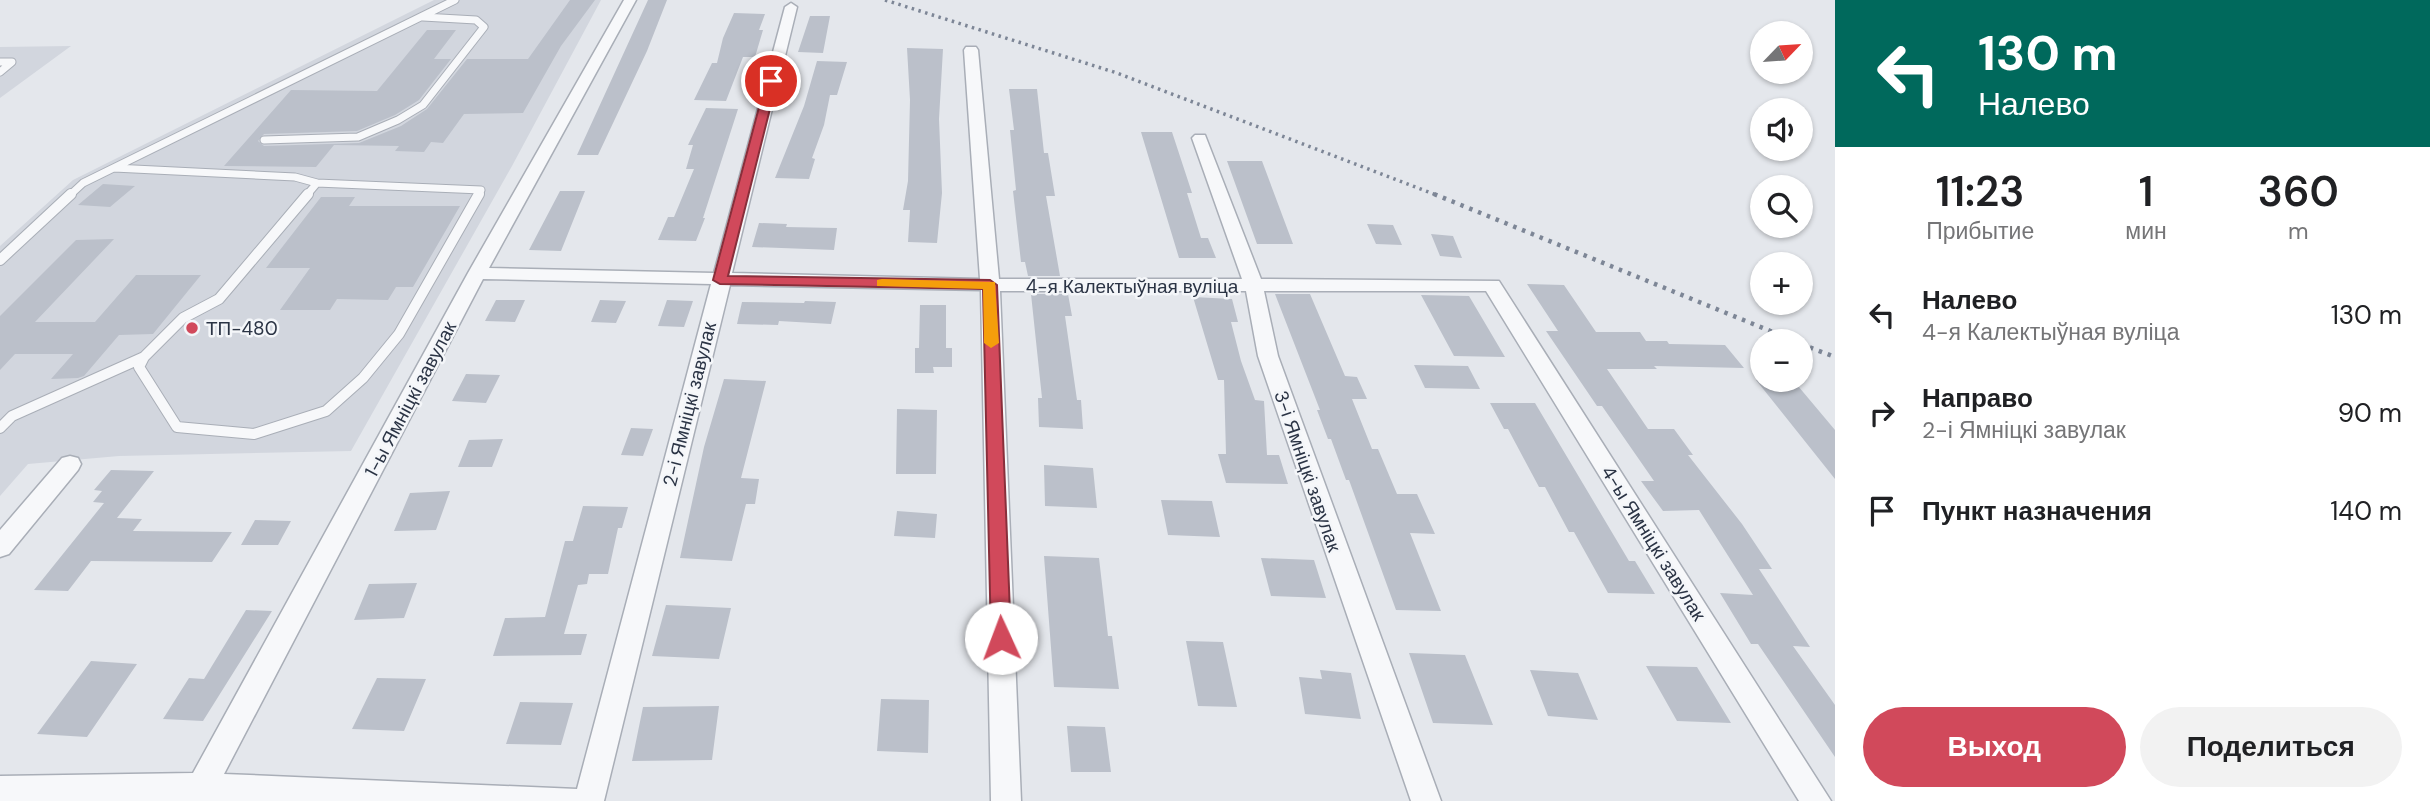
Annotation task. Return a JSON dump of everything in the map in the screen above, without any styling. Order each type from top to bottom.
[{"type":"street","name":"1-ы Ямніцкі завулак","points":[[198,794],[477,273],[630,0]]},
{"type":"street","name":"2-і Ямніцкі завулак","points":[[589,801],[790,7]]},
{"type":"street","points":[[971,50],[990,285],[1006,801]]},
{"type":"street","name":"3-і Ямніцкі завулак","points":[[1200,138],[1254,286],[1272,368],[1426,801]]},
{"type":"street","name":"4-я Калектыўная вуліца","points":[[477,273],[990,285],[1492,285]]},
{"type":"street","name":"4-ы Ямніцкі завулак","points":[[1492,285],[1816,801]]},
{"type":"street","points":[[0,547],[71,464]]},
{"type":"street","points":[[0,790],[572,801]]},
{"type":"lane","points":[[0,260],[83,183],[455,0]]},
{"type":"lane","points":[[264,140],[358,137],[398,120],[423,105],[484,27],[476,20],[420,17]]},
{"type":"lane","points":[[0,62],[12,62],[0,72]]},
{"type":"lane","points":[[114,168],[295,177],[317,183],[481,190],[399,334],[363,377],[326,411],[254,434],[177,427],[139,367],[144,357],[183,318],[219,299],[317,183]]},
{"type":"lane","points":[[0,428],[12,416],[144,357]]},
{"type":"shaded area","points":[[434,0],[601,0],[512,166],[351,451],[119,456],[28,464],[0,496],[0,246],[73,180]]},
{"type":"shaded area","points":[[71,46],[0,98],[0,47]]},
{"type":"building","points":[[570,0],[595,0],[561,46],[523,113],[464,114],[443,143],[431,142],[424,152],[395,151],[399,146],[334,145],[316,167],[224,166],[291,90],[377,91],[427,30],[456,30],[434,59],[451,59],[419,100],[395,115],[357,131],[264,134],[258,141],[264,146],[359,143],[401,126],[427,109],[467,59],[528,59]]},
{"type":"building","points":[[648,0],[667,0],[647,51],[598,155],[577,155]]},
{"type":"building","points":[[734,13],[765,14],[759,30],[763,30],[755,57],[743,57],[726,101],[694,100],[712,63],[717,63],[723,38]]},
{"type":"building","points":[[810,16],[830,16],[823,53],[798,52]]},
{"type":"building","points":[[907,48],[943,49],[939,119],[942,193],[937,243],[908,242],[910,210],[903,210],[908,181],[910,100]]},
{"type":"building","points":[[817,61],[847,62],[837,95],[830,95],[824,125],[812,158],[815,159],[809,179],[775,178],[804,106]]},
{"type":"building","points":[[1009,89],[1037,89],[1044,153],[1048,153],[1055,196],[1046,196],[1060,276],[1028,276],[1025,262],[1021,262],[1013,191],[1016,190],[1010,130],[1014,130]]},
{"type":"building","points":[[706,108],[738,109],[705,218],[696,241],[658,240],[668,217],[674,217],[694,169],[686,169],[693,145],[688,145]]},
{"type":"building","points":[[1141,132],[1172,132],[1192,193],[1187,193],[1201,238],[1208,238],[1216,258],[1179,258]]},
{"type":"building","points":[[1227,161],[1262,161],[1293,244],[1257,244]]},
{"type":"building","points":[[103,184],[135,186],[110,207],[78,205]]},
{"type":"building","points":[[560,191],[585,191],[561,251],[529,250]]},
{"type":"building","points":[[321,197],[355,197],[349,206],[460,206],[413,287],[396,287],[388,300],[337,299],[330,310],[280,310],[310,268],[266,268]]},
{"type":"building","points":[[759,223],[787,224],[786,227],[837,228],[834,250],[752,247]]},
{"type":"building","points":[[1367,224],[1393,225],[1402,245],[1376,244]]},
{"type":"building","points":[[1431,234],[1453,236],[1462,258],[1440,256]]},
{"type":"building","points":[[114,239],[35,322],[95,322],[136,275],[201,275],[153,334],[119,335],[84,376],[51,379],[73,354],[15,354],[0,370],[0,316],[76,240]]},
{"type":"building","points":[[1527,284],[1564,285],[1596,332],[1640,332],[1646,341],[1667,341],[1669,344],[1725,345],[1744,368],[1654,366],[1657,369],[1607,369],[1648,429],[1674,429],[1693,455],[1688,455],[1742,524],[1772,569],[1759,569],[1810,647],[1793,646],[1835,705],[1835,757],[1758,644],[1751,644],[1720,593],[1753,595],[1699,510],[1663,511],[1641,481],[1654,481],[1602,406],[1597,406],[1546,331],[1558,331]]},
{"type":"building","points":[[1031,294],[1068,294],[1072,316],[1065,316],[1077,400],[1081,400],[1083,429],[1039,427],[1038,398],[1042,398]]},
{"type":"building","points":[[1275,294],[1310,294],[1345,376],[1357,377],[1367,399],[1352,399],[1372,449],[1378,449],[1397,494],[1417,494],[1435,534],[1410,533],[1441,611],[1396,610],[1349,480],[1346,480],[1331,439],[1328,439],[1317,410],[1320,410]]},
{"type":"building","points":[[1421,295],[1469,296],[1505,357],[1454,356]]},
{"type":"building","points":[[1193,297],[1232,299],[1238,322],[1231,322],[1241,361],[1255,400],[1264,401],[1267,455],[1279,455],[1288,484],[1226,483],[1218,454],[1226,454],[1224,380],[1218,380]]},
{"type":"building","points":[[496,300],[525,300],[515,322],[485,321]]},
{"type":"building","points":[[600,300],[626,301],[616,323],[591,322]]},
{"type":"building","points":[[667,300],[693,301],[684,327],[658,326]]},
{"type":"building","points":[[742,302],[836,302],[831,324],[779,321],[778,325],[737,324]]},
{"type":"building","points":[[920,305],[946,305],[946,348],[952,348],[952,367],[933,367],[934,373],[915,373],[915,348],[919,348]]},
{"type":"building","points":[[1414,365],[1468,366],[1480,389],[1425,388]]},
{"type":"building","points":[[466,374],[500,375],[486,403],[452,401]]},
{"type":"building","points":[[724,379],[766,381],[741,478],[759,479],[755,504],[746,504],[732,561],[680,558],[704,447]]},
{"type":"building","points":[[1766,392],[1803,392],[1835,430],[1835,479]]},
{"type":"building","points":[[1490,403],[1535,403],[1629,561],[1635,561],[1655,594],[1608,593],[1574,532],[1569,532],[1545,487],[1539,487],[1508,429],[1504,429]]},
{"type":"building","points":[[897,409],[937,410],[936,474],[896,474]]},
{"type":"building","points":[[631,428],[653,429],[643,456],[621,455]]},
{"type":"building","points":[[503,439],[492,467],[458,467],[469,440]]},
{"type":"building","points":[[1044,465],[1093,468],[1097,508],[1045,506]]},
{"type":"building","points":[[111,470],[154,471],[117,518],[142,519],[133,531],[232,532],[212,562],[91,561],[68,591],[34,590],[104,503],[93,502],[102,491],[94,490]]},
{"type":"building","points":[[450,491],[436,530],[394,531],[410,493]]},
{"type":"building","points":[[1161,500],[1212,501],[1220,537],[1168,535]]},
{"type":"building","points":[[583,506],[628,507],[622,528],[618,528],[608,574],[589,574],[587,584],[578,585],[564,634],[587,634],[581,655],[493,656],[505,618],[545,617],[565,541],[573,541]]},
{"type":"building","points":[[897,511],[937,514],[935,538],[894,536]]},
{"type":"building","points":[[255,520],[291,521],[278,545],[241,545]]},
{"type":"building","points":[[1044,556],[1099,558],[1108,636],[1112,636],[1119,689],[1054,687]]},
{"type":"building","points":[[1261,558],[1314,560],[1326,598],[1271,596]]},
{"type":"building","points":[[417,583],[404,618],[354,620],[369,584]]},
{"type":"building","points":[[666,605],[731,608],[719,659],[652,656]]},
{"type":"building","points":[[246,610],[272,611],[203,721],[163,719],[189,678],[204,679]]},
{"type":"building","points":[[1186,641],[1223,642],[1237,707],[1198,706]]},
{"type":"building","points":[[1409,653],[1465,655],[1493,725],[1433,723]]},
{"type":"building","points":[[91,661],[137,664],[87,737],[37,734]]},
{"type":"building","points":[[1646,666],[1697,667],[1731,723],[1677,721]]},
{"type":"building","points":[[1320,670],[1351,673],[1361,719],[1305,714],[1299,677],[1322,679]]},
{"type":"building","points":[[1530,670],[1578,673],[1598,720],[1548,716]]},
{"type":"building","points":[[377,678],[426,679],[404,731],[352,729]]},
{"type":"building","points":[[881,699],[929,700],[928,753],[877,751]]},
{"type":"building","points":[[520,702],[573,703],[561,745],[506,744]]},
{"type":"building","points":[[719,706],[712,760],[632,761],[643,707]]},
{"type":"building","points":[[1067,726],[1105,727],[1111,772],[1071,772]]},
{"type":"railway","points":[[885,0],[1117,73],[1438,195]]},
{"type":"railway","points":[[1438,195],[1766,329]]},
{"type":"railway","points":[[1813,349],[1835,357]]},
{"type":"slow traffic","points":[[882,283],[990,285],[991,343]]},
{"type":"place","name":"ТП-480","points":[[192,328]]},
{"type":"route","points":[[771,81],[720,280],[990,285],[1001,638]]}]
